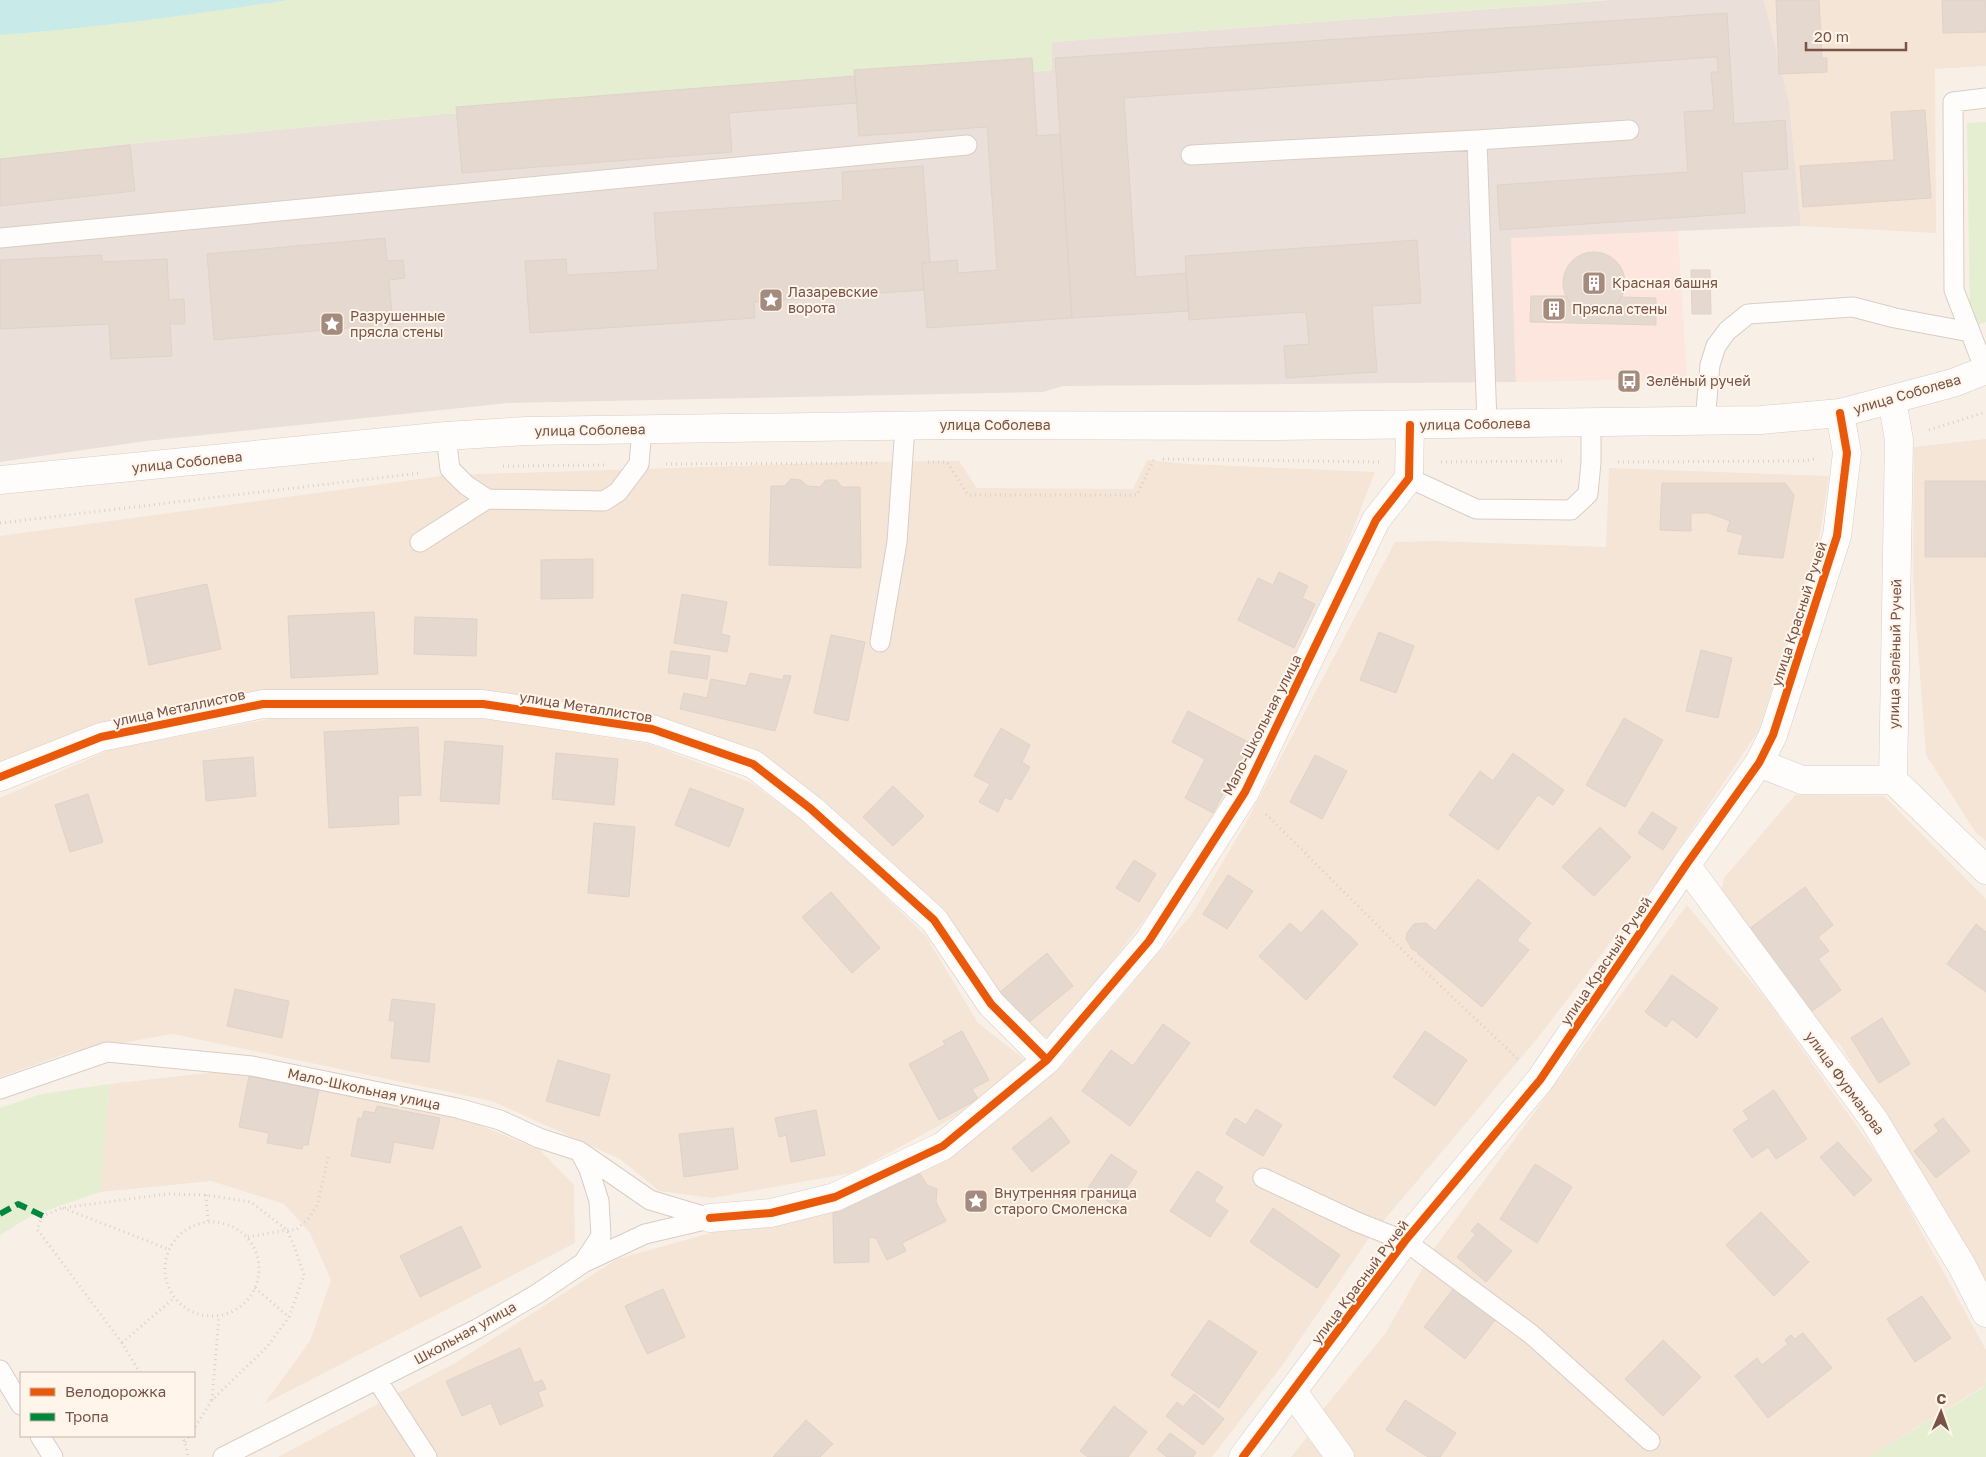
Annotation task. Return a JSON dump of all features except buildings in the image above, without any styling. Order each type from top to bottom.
[{"type":"street","name":"улица Соболева","points":[[0,480],[446,436],[526,431],[905,426],[1410,425],[1761,420],[1840,413],[1953,383],[1985,370]]},
{"type":"street","name":"улица Зелёный Ручей","points":[[1892,400],[1899,440],[1893,780]]},
{"type":"street","name":"улица Красный Ручей","points":[[1243,1457],[1405,1241],[1540,1080],[1686,865],[1759,763],[1773,735],[1837,536],[1847,453],[1840,413]]},
{"type":"street","points":[[1409,470],[1410,425]]},
{"type":"street","name":"Мало-Школьная улица","points":[[710,1218],[771,1212],[835,1197],[943,1146],[1047,1060],[1149,941],[1245,792],[1376,520],[1409,470]]},
{"type":"street","name":"улица Металлистов","points":[[0,777],[100,737],[262,704],[483,704],[652,728],[753,764],[812,809],[934,920],[991,1004],[1047,1060]]},
{"type":"street","points":[[1759,763],[1802,780],[1893,780],[1986,870]]},
{"type":"street","name":"улица Фурманова","points":[[1686,865],[1874,1120],[1962,1266],[1986,1313]]},
{"type":"street","points":[[1293,1392],[1340,1457]]},
{"type":"lane","points":[[1985,370],[1954,290],[1954,102],[1986,98]]},
{"type":"lane","points":[[1191,155],[1629,130]]},
{"type":"lane","points":[[1477,140],[1487,423]]},
{"type":"lane","points":[[0,238],[967,146]]},
{"type":"lane","points":[[1705,421],[1710,365],[1716,346],[1727,331],[1748,314],[1853,307],[1895,318],[1970,332]]},
{"type":"lane","points":[[1409,470],[1476,509],[1571,510],[1588,494],[1591,462],[1591,422]]},
{"type":"lane","points":[[880,642],[896,542],[904,462],[905,426]]},
{"type":"lane","points":[[446,436],[450,469],[466,485],[487,499],[604,501],[618,492],[639,464],[642,429]]},
{"type":"lane","points":[[420,542],[487,499]]},
{"type":"lane","name":"Мало-Школьная улица","points":[[0,1089],[107,1052],[252,1066],[458,1108],[500,1120],[539,1138],[579,1151],[650,1200],[710,1218]]},
{"type":"lane","points":[[579,1151],[589,1169],[598,1201],[600,1236],[583,1262]]},
{"type":"lane","points":[[1263,1178],[1356,1222],[1405,1241],[1531,1334],[1650,1442]]},
{"type":"lane","name":"Школьная улица","points":[[223,1457],[477,1329],[537,1294],[583,1262],[645,1234],[710,1218]]},
{"type":"lane","points":[[0,1370],[20,1403]]},
{"type":"lane","points":[[377,1380],[427,1457]]},
{"type":"lane","points":[[41,1437],[53,1457]]},
{"type":"path","points":[[1899,440],[1986,412]]},
{"type":"path","points":[[496,466],[947,462],[968,495],[1137,495],[1154,459],[1409,470],[1591,462],[1801,461],[1847,453]]},
{"type":"path","points":[[0,523],[450,469]]},
{"type":"path","points":[[1245,792],[1393,942],[1540,1080]]},
{"type":"path","points":[[248,1237],[296,1230],[309,1218],[318,1204],[328,1157]]},
{"type":"path","points":[[139,1372],[122,1343],[37,1230],[43,1216],[62,1208],[167,1194],[206,1194],[251,1202],[287,1230],[304,1275],[289,1317],[267,1347],[212,1400],[195,1427]]},
{"type":"path","points":[[206,1194],[208,1221]]},
{"type":"path","points":[[62,1208],[168,1249]]},
{"type":"path","points":[[208,1221],[230,1224],[248,1237],[259,1262],[255,1288],[240,1306],[219,1316],[193,1313],[174,1298],[164,1273],[168,1249],[182,1231],[208,1221]]},
{"type":"path","points":[[255,1288],[289,1317]]},
{"type":"path","points":[[122,1343],[174,1298]]},
{"type":"path","points":[[212,1400],[219,1316]]},
{"type":"path","points":[[181,1437],[185,1442],[188,1457]]},
{"type":"path","points":[[185,1442],[188,1437]]},
{"type":"shaded area","points":[[1610,0],[1764,0],[1789,102],[1801,226],[1511,238],[1516,382],[1063,386],[1043,392],[508,403],[146,441],[0,462],[0,168],[116,145],[444,114],[720,103],[1052,70],[1051,42]]},
{"type":"shaded area","points":[[1764,0],[1986,0],[1986,66],[1935,69],[1936,233],[1801,226],[1789,102]]},
{"type":"shaded area","points":[[1678,231],[1687,379],[1516,382],[1511,238]]},
{"type":"shaded area","points":[[1986,439],[1986,841],[1976,833],[1926,755],[1913,581],[1914,447]]},
{"type":"shaded area","points":[[1147,460],[1189,464],[1375,472],[1326,599],[1258,747],[1172,884],[1052,1039],[1024,1028],[824,804],[654,717],[262,695],[0,771],[0,536],[449,475],[861,462],[959,461],[977,488],[1133,489]]},
{"type":"shaded area","points":[[1609,468],[1829,476],[1819,539],[1759,730],[1661,876],[1537,1039],[1369,1238],[1284,1363],[1212,1457],[278,1457],[455,1363],[617,1259],[736,1226],[949,1152],[1063,1065],[1192,914],[1248,819],[1395,542],[1435,541],[1606,547]]},
{"type":"shaded area","points":[[274,718],[488,719],[649,744],[750,782],[817,831],[926,936],[978,1023],[1029,1063],[988,1099],[852,1173],[712,1198],[659,1191],[620,1159],[492,1101],[173,1034],[71,1052],[0,1077],[0,798],[109,750]]},
{"type":"shaded area","points":[[1795,795],[1884,796],[1986,899],[1986,1287],[1840,1044],[1809,1022],[1720,897],[1724,878]]},
{"type":"shaded area","points":[[1687,905],[1769,1003],[1888,1170],[1986,1350],[1984,1386],[1869,1457],[1352,1457],[1320,1413],[1385,1334],[1433,1250]]},
{"type":"shaded area","points":[[242,1069],[446,1111],[540,1150],[574,1185],[575,1243],[264,1404],[310,1341],[331,1280],[310,1233],[284,1204],[211,1181],[100,1192],[110,1084]]},
{"type":"shaded area","points":[[1307,1437],[1322,1457],[1291,1457]]},
{"type":"green space","points":[[289,0],[1605,0],[1052,42],[1052,70],[720,103],[444,114],[116,145],[0,168],[0,35],[73,29]]},
{"type":"green space","points":[[1986,122],[1986,322],[1970,328],[1967,123]]},
{"type":"green space","points":[[110,1084],[100,1192],[31,1216],[0,1235],[0,1108],[41,1094]]},
{"type":"green space","points":[[1986,1377],[1986,1457],[1869,1457],[1984,1387]]},
{"type":"water","points":[[0,0],[289,0],[73,29],[0,35]]},
{"type":"marked path","points":[[0,1214],[18,1204],[43,1216]]},
{"type":"cycle path","points":[[1243,1457],[1405,1241],[1540,1080],[1686,865],[1759,763],[1773,735],[1837,536],[1847,453],[1840,413]]},
{"type":"cycle path","points":[[710,1218],[771,1213],[835,1197],[943,1146],[1047,1060],[1149,941],[1245,792],[1376,520],[1409,478],[1410,425]]},
{"type":"cycle path","points":[[0,777],[101,737],[263,704],[483,704],[652,729],[753,764],[811,809],[934,920],[991,1004],[1047,1060]]},
{"type":"place","name":"Красная башня","points":[[1594,283]]},
{"type":"place","name":"Лазаревские ворота","points":[[771,300]]},
{"type":"place","name":"Прясла стены","points":[[1554,309]]},
{"type":"place","name":"Разрушенные прясла стены","points":[[332,324]]},
{"type":"place","name":"Зелёный ручей","points":[[1629,381]]},
{"type":"place","name":"Внутренняя граница старого Смоленска","points":[[976,1201]]}]
